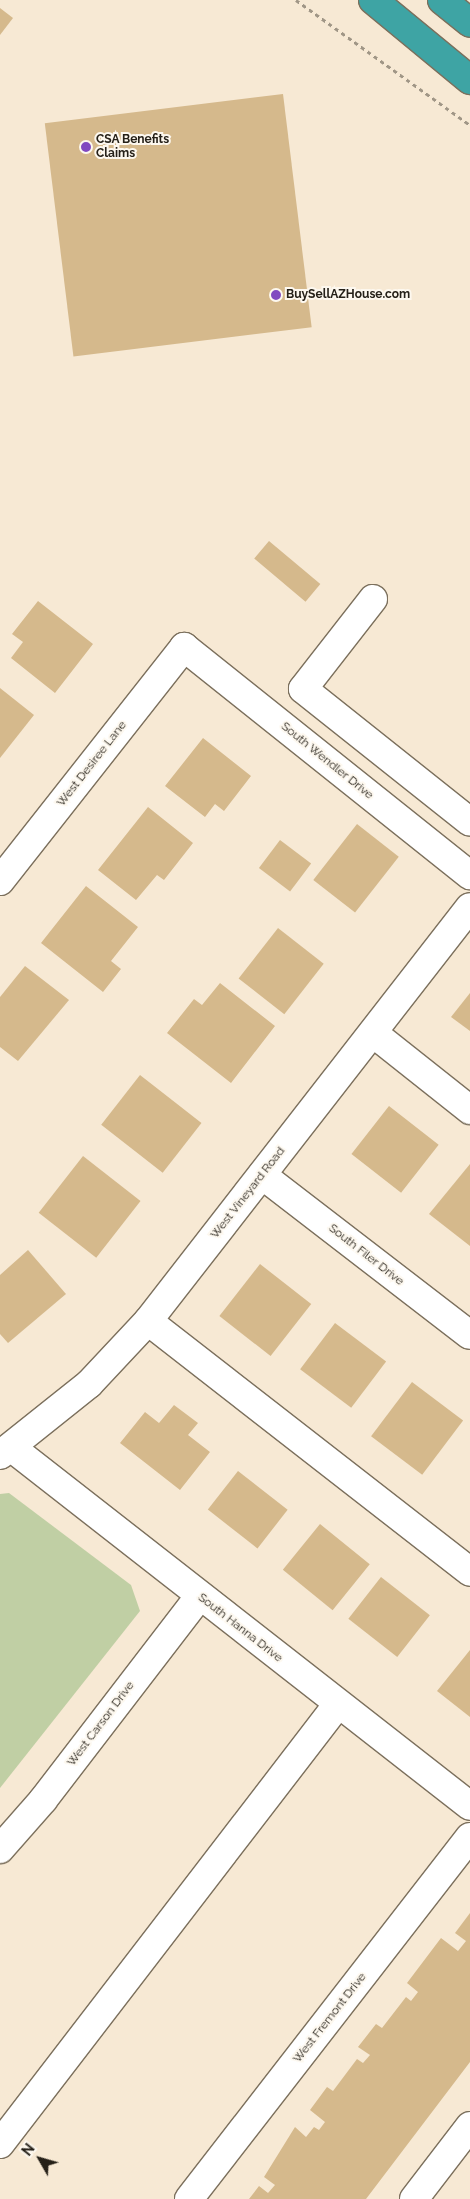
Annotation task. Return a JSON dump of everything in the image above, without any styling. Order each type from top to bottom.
[{"type":"highway","points":[[373,0],[470,80]]},
{"type":"highway","points":[[442,0],[470,23]]},
{"type":"street","points":[[373,599],[303,689],[470,822]]},
{"type":"street","name":"South Wendler Drive","points":[[184,647],[470,875]]},
{"type":"street","name":"West Desiree Lane","points":[[0,881],[184,647]]},
{"type":"street","name":"West Vineyard Road","points":[[6,1452],[89,1384],[148,1320],[470,906]]},
{"type":"street","points":[[373,1033],[470,1110]]},
{"type":"street","name":"South Filer Drive","points":[[262,1175],[470,1335]]},
{"type":"street","points":[[148,1320],[470,1572]]},
{"type":"street","name":"South Hanna Drive","points":[[6,1452],[199,1596],[470,1806]]},
{"type":"street","name":"West Carson Drive","points":[[0,1848],[43,1800],[199,1596]]},
{"type":"street","points":[[0,2144],[338,1704]]},
{"type":"street","name":"West Fremont Drive","points":[[189,2199],[470,1837]]},
{"type":"street","points":[[414,2199],[470,2126]]},
{"type":"path","points":[[296,0],[470,125]]},
{"type":"green space","points":[[9,1493],[131,1585],[140,1611],[0,1788],[0,1494]]},
{"type":"building","points":[[0,8],[13,18],[0,35]]},
{"type":"building","points":[[283,94],[312,327],[73,356],[45,123]]},
{"type":"building","points":[[269,541],[320,584],[306,602],[254,559]]},
{"type":"building","points":[[38,601],[93,644],[55,693],[11,658],[23,642],[12,634]]},
{"type":"building","points":[[0,688],[34,715],[0,758]]},
{"type":"building","points":[[203,738],[251,776],[224,811],[215,804],[205,817],[165,786]]},
{"type":"building","points":[[148,807],[193,843],[164,880],[157,875],[136,900],[98,870]]},
{"type":"building","points":[[357,824],[399,857],[355,913],[313,880]]},
{"type":"building","points":[[280,840],[311,863],[290,891],[259,868]]},
{"type":"building","points":[[86,886],[138,927],[111,961],[121,969],[103,992],[41,943]]},
{"type":"building","points":[[278,928],[324,964],[284,1014],[239,978]]},
{"type":"building","points":[[25,966],[69,1000],[18,1061],[0,1047],[0,997]]},
{"type":"building","points":[[220,983],[275,1026],[231,1083],[167,1033],[194,999],[202,1005]]},
{"type":"building","points":[[470,993],[470,1031],[451,1017]]},
{"type":"building","points":[[140,1075],[201,1123],[163,1173],[101,1125]]},
{"type":"building","points":[[389,1106],[439,1145],[401,1193],[351,1154]]},
{"type":"building","points":[[83,1156],[141,1201],[96,1258],[39,1213]]},
{"type":"building","points":[[470,1164],[470,1246],[429,1214]]},
{"type":"building","points":[[28,1250],[66,1294],[8,1343],[0,1334],[0,1275]]},
{"type":"building","points":[[260,1264],[311,1304],[271,1356],[219,1316]]},
{"type":"building","points":[[335,1323],[386,1362],[351,1408],[300,1369]]},
{"type":"building","points":[[412,1382],[463,1421],[422,1475],[371,1436]]},
{"type":"building","points":[[174,1405],[198,1423],[188,1435],[210,1452],[180,1490],[120,1443],[145,1412],[159,1423]]},
{"type":"building","points":[[238,1471],[288,1510],[257,1548],[208,1510]]},
{"type":"building","points":[[320,1524],[370,1564],[333,1610],[283,1570]]},
{"type":"building","points":[[381,1577],[430,1615],[397,1657],[348,1619]]},
{"type":"building","points":[[470,1650],[470,1717],[437,1691]]},
{"type":"building","points":[[470,1913],[470,2062],[366,2199],[249,2199],[259,2186],[268,2193],[275,2185],[264,2177],[295,2127],[306,2137],[314,2127],[319,2130],[325,2122],[310,2110],[327,2087],[333,2091],[357,2059],[363,2063],[370,2055],[358,2047],[376,2024],[382,2028],[406,1997],[411,2001],[418,1992],[407,1983],[441,1938],[458,1951],[466,1941],[455,1933]]},
{"type":"place","name":"CSA Benefits Claims","points":[[86,147]]},
{"type":"place","name":"BuySellAZHouse.com","points":[[276,295]]}]
